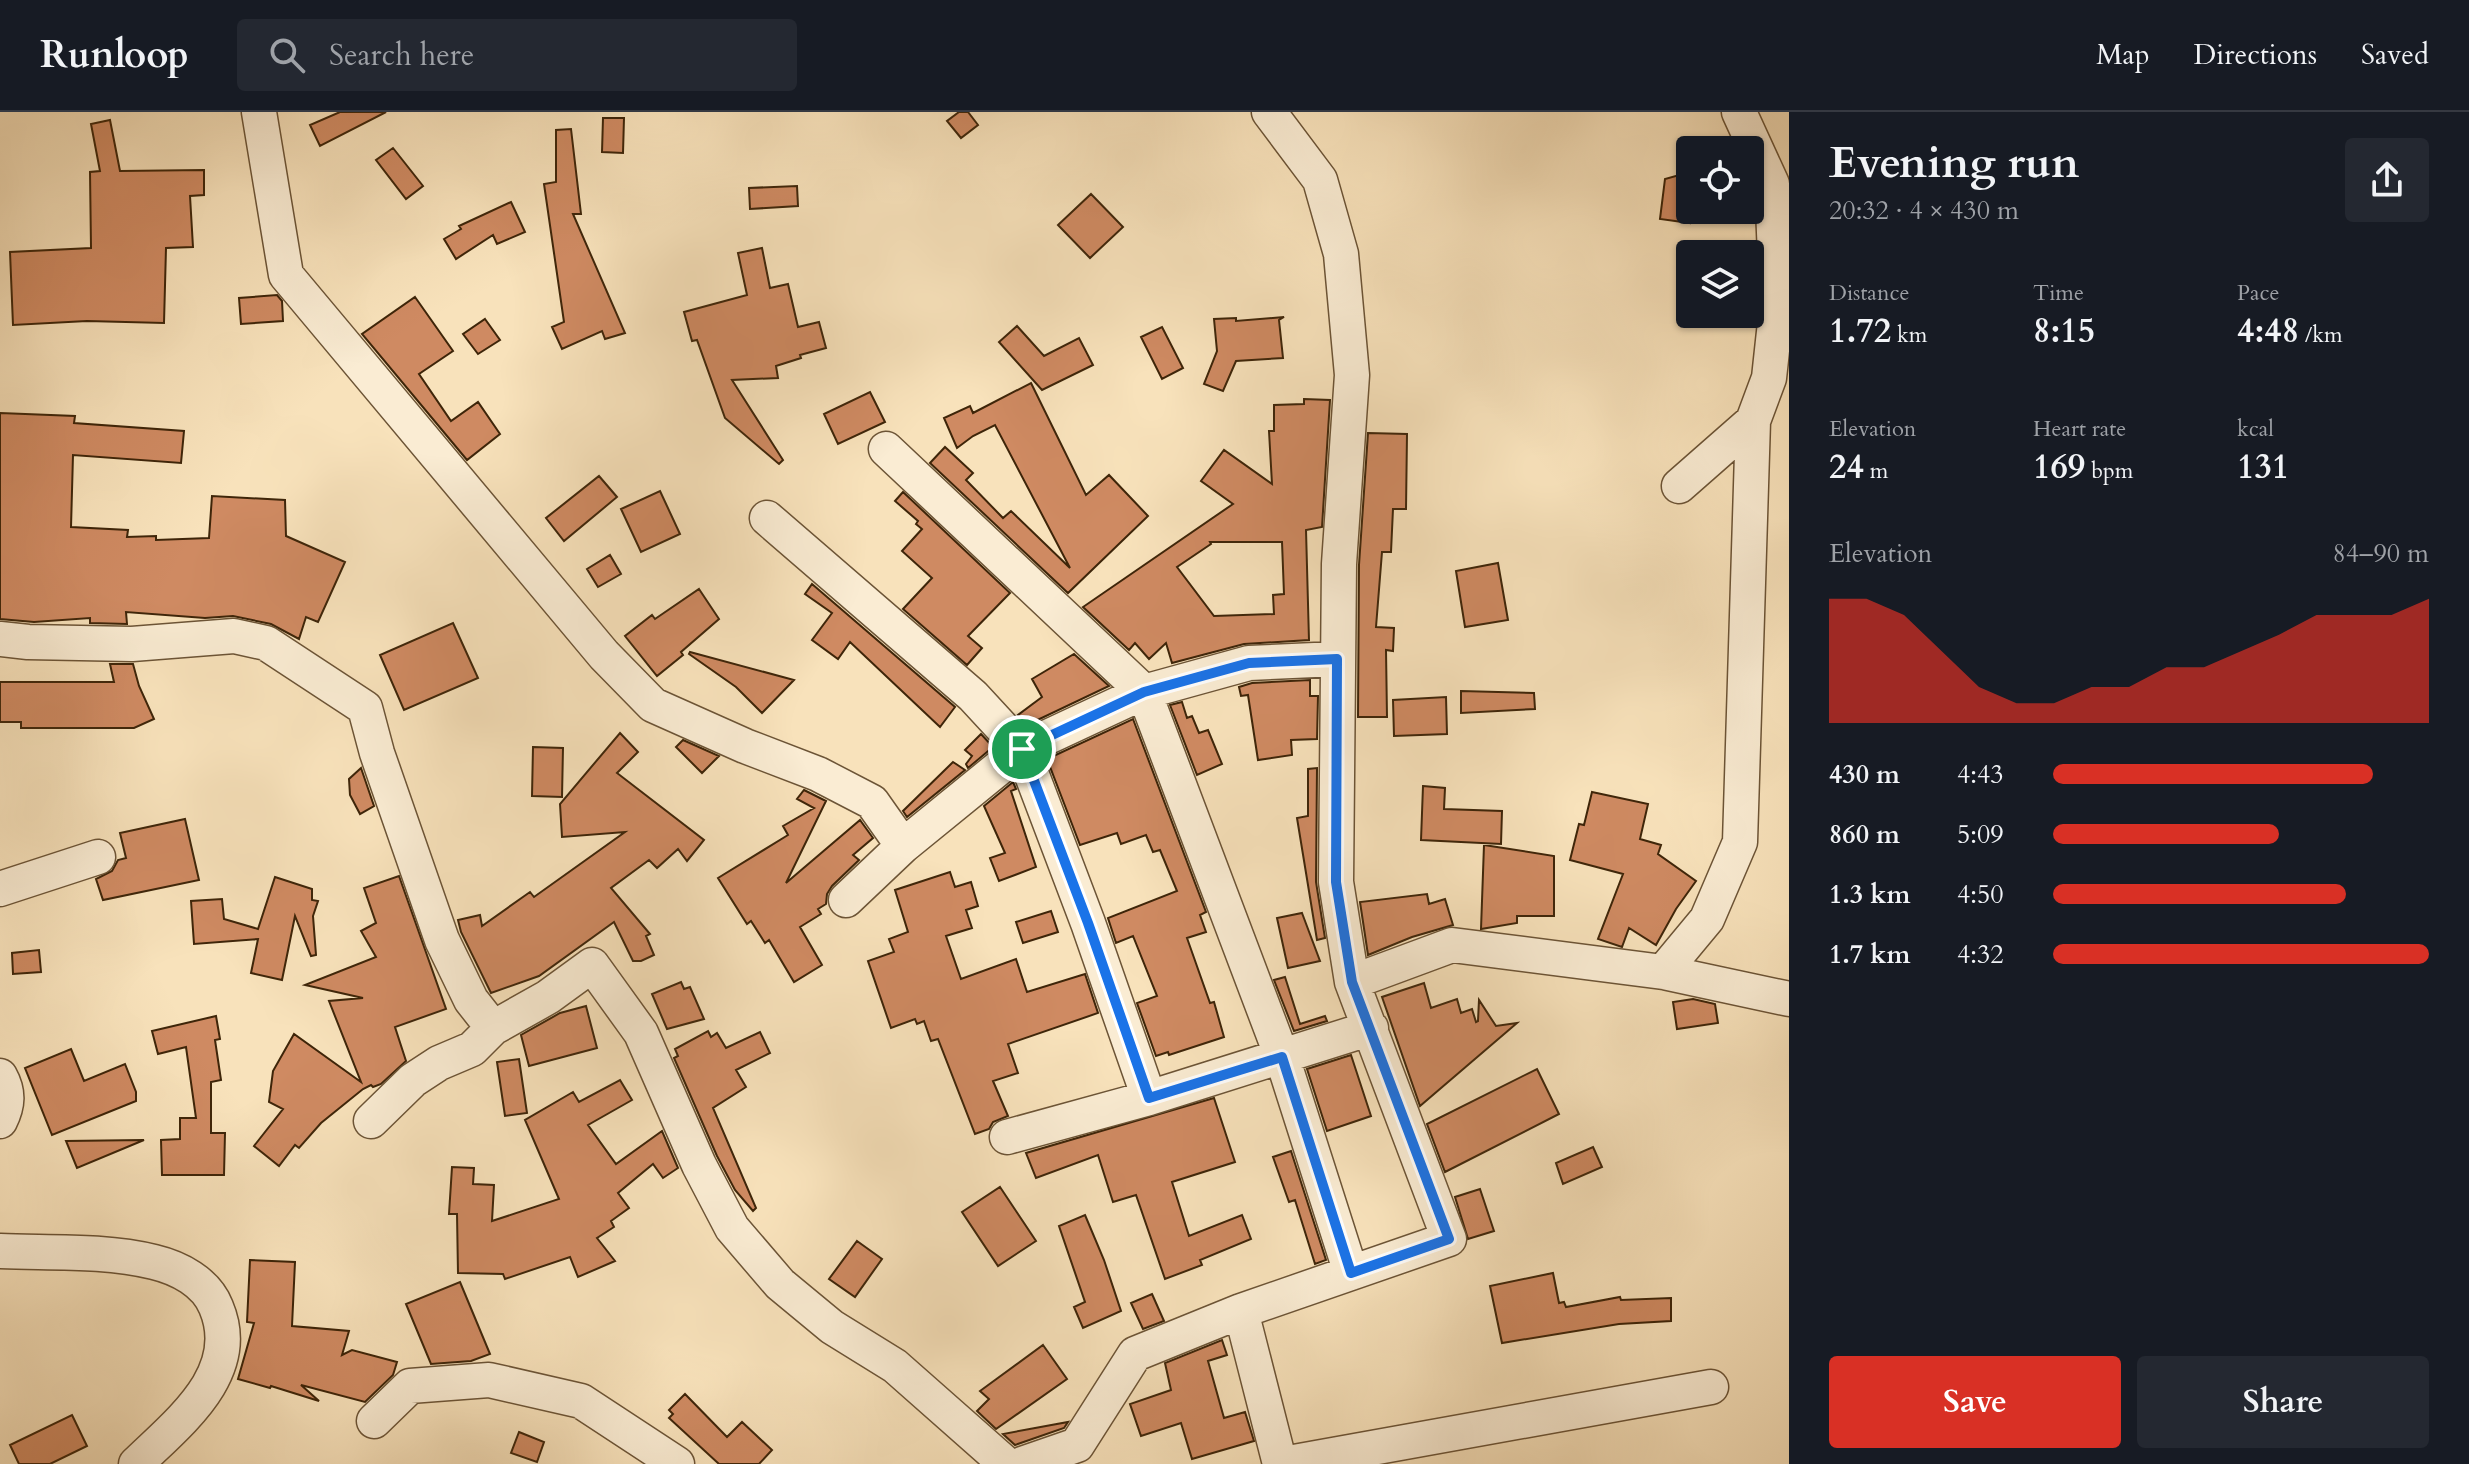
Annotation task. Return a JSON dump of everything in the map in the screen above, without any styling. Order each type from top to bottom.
[{"type":"street","points":[[259,112],[286,275],[604,655],[653,705],[818,774],[872,802],[903,846]]},
{"type":"street","points":[[1022,1464],[1077,1445],[1135,1354],[1241,1311],[1449,1239],[1352,982],[1336,882],[1339,564],[1352,375],[1341,254],[1320,180],[1269,112]]},
{"type":"street","points":[[1663,972],[1707,919],[1740,842],[1753,421],[1769,378],[1777,304],[1772,184],[1739,112]]},
{"type":"street","points":[[1679,486],[1753,421]]},
{"type":"street","points":[[886,449],[1144,692],[1282,1057],[1351,1273]]},
{"type":"street","points":[[767,518],[973,696],[1022,749],[1088,923],[1149,1098]]},
{"type":"street","points":[[0,639],[132,644],[234,636],[266,643],[365,708],[377,753],[442,940],[471,1000],[493,1028]]},
{"type":"street","points":[[846,900],[903,846],[1022,749],[1144,692],[1249,663],[1337,659]]},
{"type":"street","points":[[0,889],[98,857]]},
{"type":"street","points":[[1352,982],[1452,945],[1663,972],[1789,999]]},
{"type":"street","points":[[371,1121],[413,1080],[439,1063],[472,1049],[493,1028],[548,997],[592,965],[641,1033],[699,1165],[732,1228],[780,1284],[832,1327],[895,1366],[1006,1464]]},
{"type":"street","points":[[1007,1137],[1149,1098],[1371,1028]]},
{"type":"street","points":[[0,1076],[7,1098],[0,1121]]},
{"type":"street","points":[[0,1251],[115,1256],[154,1262],[187,1274],[214,1301],[222,1320],[224,1338],[223,1356],[216,1373],[176,1426],[136,1464]]},
{"type":"street","points":[[1241,1311],[1282,1464],[1711,1387]]},
{"type":"street","points":[[374,1421],[410,1386],[489,1380],[581,1401],[677,1464]]},
{"type":"building","points":[[340,112],[386,112],[320,146],[310,125]]},
{"type":"building","points":[[959,112],[968,112],[978,125],[961,138],[947,121]]},
{"type":"building","points":[[603,118],[624,118],[623,153],[602,152]]},
{"type":"building","points":[[110,120],[120,171],[204,170],[204,195],[190,196],[193,247],[166,248],[164,323],[87,321],[13,325],[10,252],[91,248],[90,172],[100,171],[91,124]]},
{"type":"building","points":[[571,129],[581,214],[573,214],[625,333],[605,339],[602,331],[562,349],[552,327],[564,322],[544,184],[556,182],[556,130]]},
{"type":"building","points":[[393,148],[423,186],[406,199],[376,160]]},
{"type":"building","points":[[1676,176],[1676,221],[1660,219],[1665,179]]},
{"type":"building","points":[[797,186],[798,206],[750,209],[749,188]]},
{"type":"building","points":[[1091,194],[1123,227],[1090,258],[1058,225]]},
{"type":"building","points":[[511,202],[525,232],[497,244],[493,235],[456,259],[444,239],[461,229],[459,226]]},
{"type":"building","points":[[762,248],[770,288],[788,284],[798,327],[819,322],[826,348],[776,366],[778,378],[732,380],[783,460],[779,464],[725,418],[697,340],[692,341],[684,312],[747,295],[738,253]]},
{"type":"building","points":[[277,295],[282,301],[283,321],[241,324],[239,298]]},
{"type":"building","points":[[415,297],[453,351],[419,374],[451,421],[478,402],[500,434],[467,460],[362,334]]},
{"type":"building","points":[[1284,317],[1279,320],[1283,358],[1236,361],[1223,391],[1204,384],[1217,351],[1214,319],[1236,318],[1236,321]]},
{"type":"building","points":[[485,319],[500,340],[478,354],[463,334]]},
{"type":"building","points":[[1017,326],[1044,356],[1079,338],[1093,365],[1042,390],[999,342]]},
{"type":"building","points":[[1162,327],[1183,368],[1162,379],[1141,337]]},
{"type":"building","points":[[1031,383],[1086,495],[1109,475],[1148,516],[1068,593],[930,463],[945,447],[973,473],[966,480],[1003,518],[1011,511],[1070,568],[995,425],[957,448],[944,418],[970,406],[973,413]]},
{"type":"building","points":[[870,392],[885,422],[838,444],[824,414]]},
{"type":"building","points":[[1304,399],[1330,400],[1322,527],[1306,530],[1309,640],[1244,644],[1172,663],[1166,643],[1149,659],[1135,643],[1129,650],[1083,607],[1233,504],[1201,481],[1224,450],[1272,484],[1269,431],[1274,431],[1274,405],[1304,404]],"holes":[[[1210,542],[1282,542],[1284,594],[1273,595],[1274,614],[1214,616],[1177,567]]]},
{"type":"building","points":[[0,413],[75,416],[74,423],[184,431],[181,463],[73,455],[71,527],[128,530],[127,537],[156,536],[156,540],[209,538],[212,496],[285,500],[286,536],[345,562],[318,622],[306,617],[299,639],[271,624],[233,616],[205,618],[126,612],[127,624],[90,623],[90,618],[34,622],[0,619]]},
{"type":"building","points":[[1368,433],[1407,434],[1406,509],[1393,509],[1391,552],[1382,552],[1376,627],[1394,628],[1393,651],[1386,650],[1387,717],[1358,717],[1359,565]]},
{"type":"building","points":[[599,476],[617,497],[564,541],[546,518]]},
{"type":"building","points":[[660,491],[680,534],[641,552],[621,509]]},
{"type":"building","points":[[903,492],[1010,593],[968,636],[982,648],[967,665],[903,609],[932,578],[902,551],[922,529],[916,524],[918,521],[895,501]]},
{"type":"building","points":[[610,555],[621,574],[598,587],[587,569]]},
{"type":"building","points":[[1498,563],[1508,620],[1465,627],[1456,571]]},
{"type":"building","points":[[812,584],[955,707],[940,727],[850,642],[838,659],[812,640],[832,613],[805,594]]},
{"type":"building","points":[[699,589],[719,619],[657,676],[625,636],[652,615],[655,619]]},
{"type":"building","points":[[453,623],[478,678],[404,710],[380,655]]},
{"type":"building","points":[[690,652],[794,680],[762,713],[736,687]]},
{"type":"building","points":[[1074,654],[1109,686],[1027,725],[1018,715],[1042,697],[1032,679]]},
{"type":"building","points":[[110,664],[133,664],[154,719],[134,728],[21,728],[21,722],[0,722],[0,682],[114,682]]},
{"type":"building","points":[[1310,680],[1310,696],[1318,696],[1317,739],[1291,740],[1292,755],[1258,760],[1248,695],[1241,696],[1239,687],[1252,683]]},
{"type":"building","points":[[1461,691],[1534,693],[1535,709],[1461,713]]},
{"type":"building","points":[[1446,697],[1447,734],[1394,736],[1393,700]]},
{"type":"building","points":[[1182,702],[1187,718],[1192,716],[1199,733],[1208,730],[1222,764],[1197,775],[1170,705]]},
{"type":"building","points":[[1133,719],[1206,912],[1200,915],[1206,932],[1187,938],[1210,1003],[1214,1002],[1224,1037],[1169,1055],[1168,1052],[1156,1056],[1137,1003],[1157,996],[1133,936],[1116,943],[1108,918],[1177,891],[1160,850],[1153,852],[1146,835],[1121,844],[1117,833],[1080,845],[1047,759]]},
{"type":"building","points":[[620,733],[638,752],[617,773],[704,840],[687,861],[678,849],[657,868],[649,860],[611,888],[650,934],[646,936],[654,955],[633,961],[614,922],[539,976],[491,993],[458,920],[480,915],[482,926],[530,892],[534,897],[625,832],[562,837],[560,804]]},
{"type":"building","points":[[981,734],[993,747],[968,768],[966,764],[972,756],[965,750]]},
{"type":"building","points":[[683,740],[719,756],[702,773],[676,747]]},
{"type":"building","points":[[533,747],[563,748],[562,797],[532,796]]},
{"type":"building","points":[[953,762],[965,770],[907,817],[903,811]]},
{"type":"building","points":[[361,768],[374,806],[360,814],[350,795],[349,779]]},
{"type":"building","points":[[1317,768],[1316,882],[1325,938],[1317,940],[1297,818],[1308,816],[1308,769]]},
{"type":"building","points":[[1013,782],[1016,789],[1011,791],[1036,867],[999,881],[990,858],[1005,853],[984,806]]},
{"type":"building","points":[[1423,786],[1445,788],[1444,809],[1502,811],[1501,844],[1421,840]]},
{"type":"building","points":[[804,790],[826,801],[786,883],[860,820],[873,838],[853,855],[859,860],[832,886],[826,904],[818,909],[821,914],[800,927],[822,965],[794,982],[769,940],[765,943],[751,921],[747,924],[718,878],[788,835],[783,826],[814,808],[797,799]]},
{"type":"building","points":[[1592,792],[1648,804],[1640,839],[1661,845],[1658,854],[1696,881],[1656,945],[1629,928],[1622,947],[1598,939],[1623,874],[1570,860],[1579,824],[1584,825]]},
{"type":"building","points":[[185,819],[199,880],[103,900],[96,879],[112,871],[118,860],[126,858],[120,833]]},
{"type":"building","points":[[1484,845],[1554,856],[1554,916],[1517,916],[1517,923],[1481,929]]},
{"type":"building","points":[[950,872],[955,887],[971,882],[978,906],[966,910],[972,928],[946,936],[961,979],[1016,959],[1027,992],[1085,974],[1098,1013],[1008,1044],[1018,1073],[993,1081],[1008,1116],[975,1134],[938,1039],[931,1041],[924,1021],[917,1024],[915,1019],[891,1028],[868,961],[894,952],[889,939],[908,932],[895,890]]},
{"type":"building","points":[[399,876],[446,1009],[395,1027],[406,1061],[381,1084],[363,1089],[321,1123],[299,1148],[295,1145],[279,1166],[254,1146],[283,1109],[269,1102],[273,1071],[294,1034],[361,1082],[329,1001],[363,998],[305,985],[376,957],[361,931],[376,923],[364,888]]},
{"type":"building","points":[[275,877],[312,889],[312,900],[318,901],[313,916],[316,955],[311,956],[295,916],[282,980],[251,973],[258,939],[194,944],[191,901],[222,899],[224,919],[258,929]]},
{"type":"building","points":[[1427,894],[1429,904],[1445,899],[1453,925],[1368,955],[1360,902]]},
{"type":"building","points":[[1051,911],[1058,932],[1023,943],[1016,922]]},
{"type":"building","points":[[1302,913],[1320,961],[1288,968],[1277,918]]},
{"type":"building","points":[[39,950],[41,972],[13,974],[12,953]]},
{"type":"building","points":[[1285,977],[1300,1024],[1325,1016],[1327,1021],[1294,1031],[1274,980]]},
{"type":"building","points":[[681,982],[684,989],[690,987],[704,1019],[667,1029],[652,994]]},
{"type":"building","points":[[1424,983],[1431,1008],[1457,999],[1461,1013],[1472,1009],[1476,1022],[1479,1000],[1496,1026],[1517,1023],[1420,1106],[1382,997]]},
{"type":"building","points":[[1693,999],[1715,1004],[1718,1023],[1677,1029],[1673,1002]]},
{"type":"building","points":[[586,1006],[597,1048],[529,1066],[521,1035],[560,1013]]},
{"type":"building","points":[[216,1016],[220,1039],[215,1040],[221,1080],[211,1082],[211,1133],[225,1133],[224,1175],[162,1175],[161,1140],[180,1139],[180,1118],[196,1118],[186,1047],[158,1054],[152,1031]]},
{"type":"building","points":[[708,1031],[711,1037],[717,1033],[726,1048],[760,1032],[770,1053],[736,1070],[746,1087],[713,1108],[756,1208],[753,1211],[735,1190],[717,1156],[674,1058],[678,1056],[675,1049]]},
{"type":"building","points":[[71,1049],[84,1081],[125,1064],[136,1092],[136,1101],[52,1135],[25,1068]]},
{"type":"building","points":[[1351,1055],[1371,1116],[1327,1131],[1307,1069]]},
{"type":"building","points":[[519,1059],[527,1113],[505,1116],[497,1062]]},
{"type":"building","points":[[1537,1069],[1559,1114],[1445,1172],[1427,1124]]},
{"type":"building","points":[[620,1080],[632,1100],[588,1125],[616,1164],[662,1131],[678,1168],[663,1178],[653,1164],[618,1193],[629,1208],[611,1221],[614,1227],[597,1238],[615,1261],[578,1277],[570,1257],[505,1279],[503,1274],[458,1273],[457,1214],[449,1214],[452,1167],[474,1168],[473,1184],[494,1185],[492,1221],[559,1199],[525,1120],[573,1092],[579,1102]]},
{"type":"building","points":[[1214,1098],[1235,1162],[1172,1182],[1189,1236],[1242,1215],[1251,1239],[1200,1260],[1202,1265],[1165,1279],[1136,1195],[1113,1202],[1098,1155],[1036,1178],[1026,1153]]},
{"type":"building","points":[[144,1140],[77,1168],[66,1141]]},
{"type":"building","points":[[1593,1147],[1602,1167],[1563,1184],[1556,1163]]},
{"type":"building","points":[[1291,1151],[1326,1260],[1315,1264],[1295,1200],[1289,1202],[1273,1157]]},
{"type":"building","points":[[1000,1187],[1036,1241],[998,1266],[962,1212]]},
{"type":"building","points":[[1480,1189],[1494,1231],[1468,1239],[1455,1197]]},
{"type":"building","points":[[1085,1215],[1121,1311],[1083,1328],[1074,1307],[1085,1302],[1059,1226]]},
{"type":"building","points":[[857,1241],[882,1259],[855,1297],[829,1279]]},
{"type":"building","points":[[250,1260],[295,1262],[292,1326],[349,1331],[342,1355],[352,1350],[397,1362],[393,1375],[365,1402],[301,1385],[319,1401],[238,1379],[254,1323],[247,1322]]},
{"type":"building","points":[[1553,1273],[1559,1303],[1564,1302],[1566,1307],[1620,1297],[1621,1300],[1671,1298],[1671,1321],[1619,1324],[1502,1343],[1490,1286]]},
{"type":"building","points":[[460,1282],[490,1354],[471,1361],[431,1364],[406,1304]]},
{"type":"building","points":[[1152,1294],[1164,1321],[1143,1329],[1131,1303]]},
{"type":"building","points":[[1222,1340],[1227,1355],[1208,1361],[1224,1418],[1245,1412],[1254,1441],[1192,1459],[1181,1423],[1141,1436],[1130,1404],[1171,1390],[1165,1363]]},
{"type":"building","points":[[1043,1345],[1067,1379],[996,1429],[977,1411],[989,1399],[980,1391]]},
{"type":"building","points":[[685,1394],[727,1437],[742,1422],[772,1450],[759,1464],[719,1464],[669,1418],[673,1414],[669,1410]]},
{"type":"building","points":[[72,1415],[87,1446],[50,1464],[19,1464],[10,1445]]},
{"type":"building","points":[[1068,1422],[1064,1428],[1015,1445],[1003,1434]]},
{"type":"building","points":[[519,1432],[544,1442],[537,1462],[511,1453]]},
{"type":"route","points":[[1337,659],[1336,882],[1352,982],[1449,1239],[1351,1273],[1282,1057],[1149,1098],[1088,923],[1022,749],[1144,692],[1249,663],[1337,659]]}]
